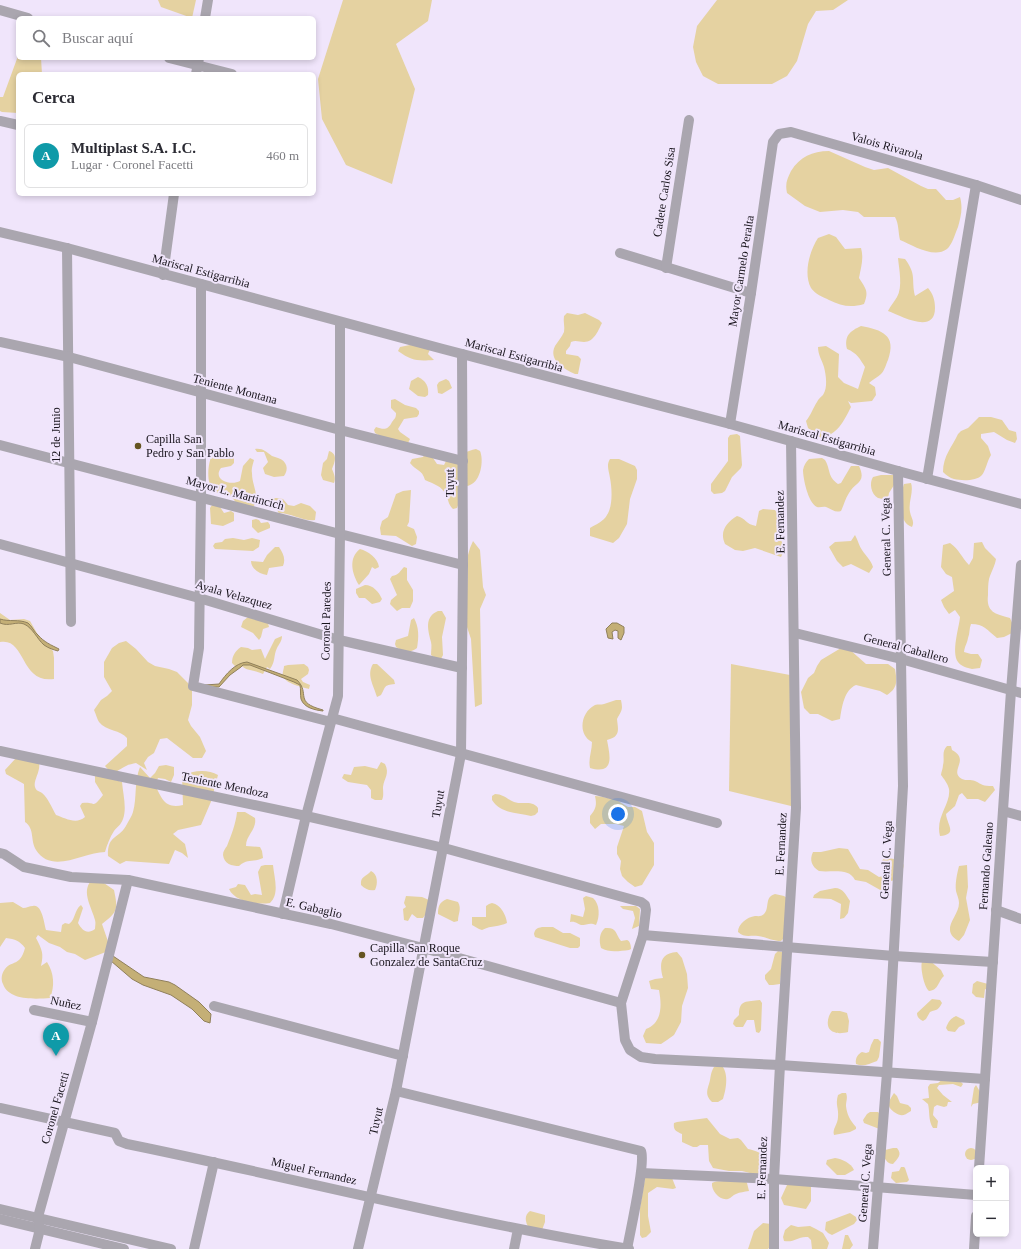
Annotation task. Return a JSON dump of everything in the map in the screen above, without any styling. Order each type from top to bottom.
[{"type":"street","points":[[206,16],[208,0]]},
{"type":"street","points":[[0,10],[21,16]]},
{"type":"street","points":[[176,60],[223,72]]},
{"type":"street","name":"Cadete Carlos Sisa","points":[[666,268],[688,120]]},
{"type":"street","points":[[0,121],[16,125]]},
{"type":"street","name":"Valois Rivarola","points":[[791,132],[1021,200]]},
{"type":"street","name":"Mayor Carmelo Peralta","points":[[730,424],[773,142],[779,134],[791,132]]},
{"type":"street","points":[[927,479],[976,186]]},
{"type":"street","points":[[163,275],[174,196]]},
{"type":"street","name":"Mariscal Estigarribia","points":[[0,232],[67,248],[340,322],[730,424],[1021,504]]},
{"type":"street","name":"12 de Junio","points":[[67,248],[71,622]]},
{"type":"street","points":[[620,253],[751,293]]},
{"type":"street","points":[[201,284],[199,648],[193,686],[461,754],[716,823]]},
{"type":"street","name":"Coronel Paredes","points":[[282,914],[338,696],[340,322]]},
{"type":"street","name":"Teniente Montana","points":[[0,342],[68,357],[340,430],[463,461]]},
{"type":"street","name":"Tuyut","points":[[358,1249],[396,1091],[461,754],[463,565],[462,354]]},
{"type":"street","name":"E. Fernandez","points":[[774,1249],[774,1179],[796,808],[795,633],[791,441]]},
{"type":"street","name":"Mayor L. Martincich","points":[[0,445],[463,565]]},
{"type":"street","name":"General C. Vega","points":[[873,1249],[887,1073],[903,786],[898,471]]},
{"type":"street","name":"Ayala Velazquez","points":[[0,544],[199,598],[339,640],[462,668]]},
{"type":"street","name":"Fernando Galeano","points":[[979,1165],[1011,691],[1021,565]]},
{"type":"street","name":"General Caballero","points":[[795,633],[900,658],[1021,693]]},
{"type":"street","name":"Teniente Mendoza","points":[[0,751],[306,816],[444,848],[642,902],[645,905],[646,910],[643,935],[621,1003]]},
{"type":"street","points":[[1003,811],[1021,816]]},
{"type":"street","name":"E. Gabaglio","points":[[0,853],[24,867],[71,877],[128,880],[331,924],[621,1003]]},
{"type":"street","name":"Coronel Facetti","points":[[35,1249],[40,1229],[38,1218],[92,1022],[128,880]]},
{"type":"street","points":[[996,910],[1021,919]]},
{"type":"street","points":[[643,935],[788,948],[993,962]]},
{"type":"street","points":[[621,1003],[625,1040],[630,1050],[641,1057],[985,1079]]},
{"type":"street","points":[[214,1006],[403,1056]]},
{"type":"street","name":"Nuñez","points":[[34,1010],[92,1022]]},
{"type":"street","points":[[396,1091],[637,1149],[640,1151],[642,1155],[641,1173],[628,1249]]},
{"type":"street","name":"Miguel Fernandez","points":[[0,1108],[115,1133],[119,1141],[126,1144],[518,1229],[628,1249]]},
{"type":"street","points":[[194,1249],[214,1162]]},
{"type":"street","points":[[641,1173],[774,1179],[973,1195]]},
{"type":"street","points":[[0,1209],[171,1249]]},
{"type":"street","points":[[0,1219],[124,1249]]},
{"type":"street","points":[[514,1249],[518,1229]]},
{"type":"street","points":[[974,1249],[975,1237]]},
{"type":"shaded area","points":[[158,0],[196,0],[192,16],[186,16],[161,7]]},
{"type":"shaded area","points":[[343,0],[432,0],[428,21],[396,44],[415,89],[392,184],[346,165],[322,119],[318,79]]},
{"type":"shaded area","points":[[717,0],[848,0],[833,10],[816,11],[808,24],[797,61],[787,76],[772,84],[718,84],[703,76],[696,62],[693,47],[697,26]]},
{"type":"shaded area","points":[[17,60],[41,60],[42,72],[16,72],[16,113],[0,111],[0,97],[3,97]]},
{"type":"shaded area","points":[[829,151],[874,170],[888,168],[921,186],[928,189],[936,189],[946,200],[953,200],[960,197],[960,219],[955,236],[949,247],[942,252],[936,253],[917,248],[900,240],[898,225],[895,217],[864,217],[858,212],[843,210],[820,212],[805,206],[787,193],[787,179],[798,162],[817,152]]},
{"type":"shaded area","points":[[829,234],[836,237],[845,249],[861,248],[862,259],[859,278],[866,290],[864,304],[846,306],[838,304],[819,295],[811,288],[808,276],[808,262],[812,249],[818,238]]},
{"type":"shaded area","points":[[898,258],[905,259],[909,264],[913,277],[915,296],[928,288],[932,295],[935,308],[934,316],[929,321],[916,322],[888,311],[897,297],[900,288]]},
{"type":"shaded area","points":[[567,313],[578,315],[585,313],[602,323],[593,338],[587,342],[571,342],[566,351],[566,354],[578,356],[581,359],[578,374],[575,374],[562,367],[555,360],[553,351],[564,332],[564,316]]},
{"type":"shaded area","points":[[861,326],[875,329],[886,335],[891,345],[884,371],[869,383],[875,387],[876,395],[872,401],[851,403],[848,401],[851,407],[843,422],[836,431],[821,438],[808,428],[806,421],[826,389],[824,367],[818,347],[826,346],[839,354],[838,377],[844,383],[858,389],[865,367],[856,354],[847,349],[846,341],[851,332]]},
{"type":"shaded area","points":[[410,345],[431,347],[428,354],[434,360],[415,360],[398,351],[400,347]]},
{"type":"shaded area","points":[[418,377],[425,382],[427,386],[428,395],[425,397],[418,396],[409,389],[411,381]]},
{"type":"shaded area","points":[[446,379],[449,381],[452,388],[442,394],[438,393],[437,385],[439,382]]},
{"type":"shaded area","points":[[395,399],[405,405],[416,408],[419,411],[417,417],[404,419],[398,429],[410,439],[408,443],[382,437],[375,433],[374,430],[376,427],[384,429],[387,428],[395,419],[396,413],[391,408],[391,400]]},
{"type":"shaded area","points":[[979,417],[991,417],[1002,420],[1009,430],[1016,432],[1017,439],[1015,443],[994,432],[981,434],[981,438],[988,446],[991,455],[985,471],[980,477],[969,480],[957,480],[951,478],[943,472],[946,456],[958,434],[968,428]]},
{"type":"shaded area","points":[[737,434],[740,436],[741,468],[732,477],[725,491],[714,494],[711,491],[711,484],[728,461],[728,438],[730,435]]},
{"type":"shaded area","points":[[216,449],[228,451],[234,456],[234,463],[231,466],[221,468],[219,472],[219,476],[224,481],[232,483],[240,481],[243,466],[250,458],[254,460],[252,478],[256,496],[254,506],[236,503],[230,495],[218,493],[213,490],[209,481],[208,469],[213,452]]},
{"type":"shaded area","points":[[255,449],[262,450],[281,459],[287,468],[284,476],[274,477],[265,474],[263,468],[268,462],[264,452],[257,452]]},
{"type":"shaded area","points":[[476,449],[480,451],[481,455],[481,470],[474,483],[469,486],[458,485],[460,500],[457,508],[453,509],[442,489],[425,480],[421,472],[410,463],[412,459],[423,457],[425,454],[433,458],[437,464],[444,465],[446,461],[465,452]]},
{"type":"shaded area","points":[[329,451],[335,456],[332,469],[335,478],[334,483],[323,480],[321,475],[323,463],[327,459]]},
{"type":"shaded area","points":[[822,458],[827,464],[832,478],[838,484],[841,483],[851,466],[859,466],[862,476],[861,479],[851,489],[841,511],[835,511],[825,507],[817,507],[811,501],[809,496],[804,479],[804,467],[809,459]]},
{"type":"shaded area","points":[[610,459],[619,459],[635,466],[637,470],[637,479],[630,499],[627,524],[619,538],[613,543],[590,536],[590,528],[604,519],[609,511],[612,492],[608,466]]},
{"type":"shaded area","points":[[881,475],[895,475],[896,482],[889,493],[888,499],[878,498],[871,488],[873,477]]},
{"type":"shaded area","points":[[911,483],[912,490],[910,514],[913,521],[912,527],[904,520],[901,508],[901,495],[904,484]]},
{"type":"shaded area","points":[[411,490],[409,522],[407,526],[414,529],[417,537],[416,544],[412,546],[396,536],[381,535],[380,528],[382,521],[388,517],[396,494]]},
{"type":"shaded area","points":[[271,499],[283,499],[288,505],[294,506],[301,503],[310,506],[316,512],[315,520],[307,520],[288,514],[279,513],[277,509],[272,507],[268,502]]},
{"type":"shaded area","points":[[214,502],[224,513],[231,511],[234,513],[234,521],[223,526],[211,524],[210,508]]},
{"type":"shaded area","points":[[763,509],[775,510],[777,513],[778,532],[783,547],[781,557],[755,548],[743,551],[735,550],[725,544],[723,535],[725,527],[730,521],[737,516],[756,526],[759,511]]},
{"type":"shaded area","points":[[256,519],[261,523],[268,522],[270,528],[258,533],[252,527],[252,520]]},
{"type":"shaded area","points":[[855,535],[873,567],[869,573],[851,564],[843,567],[837,561],[829,547],[835,542],[851,541]]},
{"type":"shaded area","points":[[233,538],[244,540],[252,538],[260,540],[259,547],[253,551],[215,549],[213,546],[215,543],[222,542],[225,539]]},
{"type":"shaded area","points":[[473,541],[480,550],[483,587],[486,595],[480,609],[482,704],[475,707],[471,639],[466,624],[468,555]]},
{"type":"shaded area","points":[[982,542],[985,548],[996,559],[989,581],[988,605],[990,609],[996,613],[1010,618],[1013,625],[1012,633],[1004,637],[997,638],[982,626],[971,624],[964,652],[978,654],[982,660],[980,668],[972,669],[961,665],[956,658],[955,646],[960,617],[955,610],[949,614],[941,600],[954,591],[952,577],[946,574],[941,567],[943,545],[950,543],[953,545],[969,565],[973,558],[974,543]]},
{"type":"shaded area","points":[[275,547],[279,547],[283,554],[283,566],[269,568],[267,575],[256,571],[251,564],[251,561],[263,562],[267,555]]},
{"type":"shaded area","points":[[360,549],[372,555],[377,561],[379,567],[375,569],[372,567],[369,574],[359,585],[352,566],[354,557]]},
{"type":"shaded area","points":[[404,567],[407,568],[407,580],[413,590],[413,601],[410,608],[402,608],[397,611],[390,604],[391,600],[397,595],[390,579],[392,576],[398,574]]},
{"type":"shaded area","points":[[365,585],[371,586],[377,591],[382,599],[380,602],[372,604],[365,598],[359,598],[356,593],[356,589]]},
{"type":"shaded area","points":[[438,611],[442,611],[446,618],[442,637],[443,655],[441,659],[431,655],[431,644],[428,628],[429,620]]},
{"type":"shaded area","points":[[0,613],[10,620],[24,619],[30,621],[41,640],[53,651],[54,679],[43,679],[35,675],[15,646],[8,642],[0,642]]},
{"type":"shaded area","points":[[248,617],[268,623],[269,627],[263,629],[259,640],[253,633],[241,627],[243,621]]},
{"type":"shaded area","points":[[414,618],[418,632],[417,648],[412,651],[404,651],[396,647],[396,640],[408,636],[411,620]]},
{"type":"shaded area","points":[[0,619],[28,623],[40,637],[59,649],[58,651],[44,645],[30,628],[24,624],[3,624],[0,623]]},
{"type":"shaded area","points":[[612,623],[617,623],[624,627],[624,633],[621,640],[618,638],[618,631],[615,630],[612,632],[613,639],[608,638],[606,629]]},
{"type":"shaded area","points":[[282,636],[272,666],[270,669],[267,667],[263,674],[240,666],[235,666],[232,663],[234,654],[241,647],[252,650],[261,649],[265,659],[275,639]]},
{"type":"shaded area","points":[[126,641],[148,662],[155,666],[177,672],[192,689],[192,705],[188,720],[200,737],[206,751],[202,758],[193,758],[167,738],[160,739],[154,753],[148,757],[144,763],[147,770],[136,763],[128,765],[116,772],[111,771],[105,766],[127,746],[127,738],[121,733],[102,725],[98,721],[94,710],[101,700],[112,691],[104,677],[104,662],[112,648],[119,643]]},
{"type":"shaded area","points":[[841,648],[849,649],[866,664],[888,664],[895,669],[896,684],[893,690],[887,695],[880,691],[856,685],[852,687],[846,695],[840,719],[832,721],[818,714],[810,714],[804,708],[801,692],[808,678],[814,673],[821,660]]},
{"type":"shaded area","points":[[247,662],[297,680],[303,689],[305,701],[323,711],[313,709],[302,702],[300,685],[250,665],[243,665],[230,675],[219,687],[208,687],[205,685],[219,684],[235,667],[239,664]]},
{"type":"shaded area","points":[[304,664],[309,670],[308,674],[301,679],[303,682],[310,685],[309,689],[287,681],[283,675],[284,666]]},
{"type":"shaded area","points":[[373,664],[377,664],[394,680],[395,684],[388,685],[384,688],[381,695],[377,697],[370,676]]},
{"type":"shaded area","points":[[731,664],[790,675],[791,806],[729,791]]},
{"type":"shaded area","points":[[621,700],[622,708],[617,719],[617,735],[607,740],[610,758],[609,763],[604,769],[590,768],[589,761],[592,742],[584,734],[584,718],[590,708],[595,705]]},
{"type":"shaded area","points":[[947,746],[951,746],[952,750],[960,758],[957,772],[958,776],[964,780],[973,780],[983,785],[993,786],[995,790],[985,802],[978,799],[967,799],[962,793],[959,795],[955,806],[946,814],[950,831],[945,835],[940,836],[939,829],[941,817],[949,795],[948,785],[941,775],[945,748]]},
{"type":"shaded area","points":[[16,758],[39,762],[35,788],[42,793],[50,803],[56,815],[74,821],[85,817],[80,806],[82,803],[95,804],[103,795],[95,782],[95,774],[122,782],[125,806],[124,815],[121,823],[111,836],[105,852],[59,862],[51,861],[43,857],[36,850],[30,828],[25,822],[24,784],[6,774],[5,770]]},
{"type":"shaded area","points":[[381,762],[385,764],[387,771],[383,787],[382,800],[375,800],[371,798],[371,790],[367,785],[348,782],[342,778],[344,774],[351,775],[354,767],[365,766],[377,769]]},
{"type":"shaded area","points":[[166,765],[174,767],[174,775],[171,782],[158,778],[155,785],[162,799],[172,806],[183,805],[182,776],[191,772],[200,771],[218,775],[213,797],[201,825],[178,830],[173,834],[185,844],[188,858],[175,850],[169,864],[126,861],[120,864],[108,856],[108,849],[114,837],[124,829],[133,814],[137,778],[140,767],[150,778],[159,766]]},
{"type":"shaded area","points":[[495,794],[517,803],[533,804],[538,808],[538,812],[531,816],[504,810],[496,805],[492,800],[492,796]]},
{"type":"shaded area","points":[[595,796],[615,799],[628,807],[635,807],[642,811],[647,832],[654,843],[654,865],[642,885],[635,887],[622,876],[620,869],[621,861],[617,854],[617,847],[624,826],[616,824],[601,824],[595,829],[590,823],[590,816],[596,807]]},
{"type":"shaded area","points":[[237,812],[245,812],[255,818],[254,826],[246,842],[246,846],[260,847],[263,858],[245,862],[239,866],[231,865],[225,861],[223,855],[236,821]]},
{"type":"shaded area","points":[[839,848],[848,849],[860,869],[868,870],[879,877],[883,876],[882,861],[884,858],[901,861],[904,866],[903,870],[895,880],[891,881],[889,892],[882,891],[866,882],[855,880],[848,873],[839,871],[819,871],[813,865],[811,858],[813,852],[821,852]]},
{"type":"shaded area","points":[[273,865],[275,880],[275,895],[270,903],[247,902],[236,897],[232,893],[229,889],[236,887],[238,884],[245,885],[251,895],[262,895],[258,872],[261,866]]},
{"type":"shaded area","points":[[967,865],[968,887],[966,898],[970,920],[964,935],[959,941],[954,938],[950,932],[950,927],[959,907],[956,885],[959,866]]},
{"type":"shaded area","points":[[371,871],[375,874],[377,879],[375,890],[364,888],[361,885],[362,878]]},
{"type":"shaded area","points":[[91,881],[101,881],[114,890],[116,910],[102,924],[111,950],[85,960],[49,943],[38,935],[36,938],[41,949],[41,966],[47,962],[53,980],[53,989],[50,998],[24,998],[11,994],[6,990],[3,984],[2,975],[8,966],[21,958],[25,948],[17,941],[6,938],[0,947],[0,903],[13,902],[23,908],[36,906],[41,911],[46,930],[61,932],[62,925],[65,923],[69,924],[71,922],[77,909],[81,905],[83,908],[78,923],[83,930],[90,932],[95,929],[95,920],[87,895],[88,885]]},
{"type":"shaded area","points":[[838,888],[846,894],[850,901],[848,913],[844,918],[840,919],[841,904],[831,899],[813,898],[814,895],[820,891]]},
{"type":"shaded area","points":[[775,894],[787,898],[784,938],[781,941],[778,941],[758,936],[745,936],[740,934],[738,929],[741,924],[746,919],[764,914],[767,909],[769,898]]},
{"type":"shaded area","points":[[406,896],[422,897],[429,900],[428,911],[423,918],[417,918],[412,914],[408,921],[404,920],[403,909],[406,907],[404,903]]},
{"type":"shaded area","points":[[586,896],[593,898],[597,904],[599,915],[596,925],[581,925],[575,922],[570,922],[571,914],[583,917],[585,909],[583,898]]},
{"type":"shaded area","points":[[447,899],[458,902],[460,909],[458,921],[454,922],[438,914],[440,905]]},
{"type":"shaded area","points":[[492,903],[498,906],[502,911],[506,917],[507,923],[482,930],[472,925],[472,917],[486,917],[486,906]]},
{"type":"shaded area","points":[[620,906],[636,906],[640,909],[639,926],[632,929],[635,918],[633,911],[623,909]]},
{"type":"shaded area","points":[[542,927],[553,927],[563,933],[570,933],[580,938],[580,946],[578,948],[570,948],[535,937],[534,934],[536,930]]},
{"type":"shaded area","points":[[605,928],[612,928],[621,941],[627,940],[630,943],[631,949],[607,951],[601,948],[600,937]]},
{"type":"shaded area","points":[[778,951],[782,952],[783,956],[780,984],[769,985],[765,979],[765,975],[771,969],[775,954]]},
{"type":"shaded area","points":[[677,952],[682,958],[687,974],[688,988],[682,1006],[681,1022],[674,1035],[661,1044],[646,1043],[643,1036],[646,1029],[655,1023],[660,1013],[659,990],[651,989],[649,981],[663,978],[661,968],[662,960],[667,955]]},
{"type":"shaded area","points":[[113,956],[144,977],[169,982],[175,985],[199,1002],[211,1014],[210,1023],[204,1021],[192,1009],[171,995],[143,985],[132,979],[111,961]]},
{"type":"shaded area","points":[[929,960],[941,970],[944,976],[935,989],[929,991],[924,981],[922,962]]},
{"type":"shaded area","points":[[977,981],[988,984],[987,990],[985,989],[984,998],[976,997],[972,993],[973,984]]},
{"type":"shaded area","points":[[932,999],[940,1000],[942,1003],[938,1009],[930,1012],[923,1021],[918,1018],[917,1013]]},
{"type":"shaded area","points":[[760,1000],[762,1003],[761,1030],[759,1033],[756,1032],[754,1020],[747,1020],[743,1027],[736,1027],[733,1024],[734,1020],[739,1015],[740,1006],[742,1004],[748,1001]]},
{"type":"shaded area","points":[[832,1011],[847,1013],[849,1021],[848,1032],[837,1033],[829,1028],[828,1019]]},
{"type":"shaded area","points":[[956,1016],[964,1020],[965,1024],[959,1027],[955,1032],[948,1031],[946,1028],[948,1024],[951,1019]]},
{"type":"shaded area","points":[[874,1039],[878,1039],[881,1042],[877,1061],[864,1065],[856,1064],[856,1058],[859,1054],[862,1052],[869,1052]]},
{"type":"shaded area","points":[[722,1066],[726,1073],[726,1087],[723,1099],[718,1102],[712,1102],[707,1094],[711,1074],[714,1067]]},
{"type":"shaded area","points":[[944,1078],[960,1081],[963,1084],[961,1087],[953,1084],[939,1085],[937,1088],[952,1102],[948,1102],[947,1106],[944,1107],[937,1105],[934,1107],[933,1115],[938,1121],[937,1128],[933,1128],[931,1125],[928,1104],[922,1099],[929,1098],[928,1087],[930,1084],[938,1083]]},
{"type":"shaded area","points":[[976,1085],[982,1095],[982,1102],[973,1104],[971,1107],[974,1088]]},
{"type":"shaded area","points":[[846,1093],[847,1112],[856,1129],[850,1132],[834,1135],[838,1117],[837,1098],[838,1095]]},
{"type":"shaded area","points":[[894,1093],[900,1103],[908,1105],[911,1108],[911,1111],[901,1115],[891,1110],[889,1104]]},
{"type":"shaded area","points":[[870,1112],[878,1112],[880,1114],[882,1130],[864,1123],[863,1120]]},
{"type":"shaded area","points":[[707,1118],[720,1134],[730,1139],[738,1138],[748,1149],[758,1152],[765,1157],[767,1164],[762,1174],[758,1175],[742,1171],[729,1171],[713,1168],[709,1161],[708,1145],[693,1147],[682,1142],[682,1134],[675,1130],[674,1123]]},
{"type":"shaded area","points":[[897,1148],[899,1150],[899,1157],[893,1164],[891,1164],[888,1163],[883,1157],[885,1150]]},
{"type":"shaded area","points":[[973,1148],[976,1149],[976,1159],[969,1160],[966,1159],[965,1152],[966,1149]]},
{"type":"shaded area","points":[[835,1158],[851,1165],[854,1170],[845,1175],[837,1175],[826,1164],[827,1160]]},
{"type":"shaded area","points":[[901,1167],[905,1168],[909,1180],[907,1182],[896,1183],[891,1178],[892,1172],[899,1171]]},
{"type":"shaded area","points":[[645,1178],[672,1178],[676,1188],[657,1187],[648,1193],[648,1216],[651,1232],[646,1237],[642,1238],[640,1235],[640,1208]]},
{"type":"shaded area","points":[[730,1180],[745,1180],[749,1191],[738,1193],[728,1199],[719,1197],[713,1189],[712,1183]]},
{"type":"shaded area","points":[[787,1185],[811,1185],[811,1201],[806,1209],[784,1205],[781,1198]]},
{"type":"shaded area","points":[[530,1211],[545,1215],[545,1222],[542,1230],[529,1228],[526,1219],[527,1214]]},
{"type":"shaded area","points":[[850,1213],[856,1217],[857,1220],[854,1224],[832,1235],[825,1230],[826,1222]]},
{"type":"shaded area","points":[[763,1223],[771,1224],[779,1241],[775,1241],[768,1249],[748,1249],[754,1231]]},
{"type":"shaded area","points":[[791,1225],[798,1227],[810,1226],[823,1233],[829,1243],[827,1249],[812,1249],[811,1240],[808,1237],[784,1241],[783,1237],[785,1230]]},
{"type":"shaded area","points":[[845,1235],[848,1235],[853,1245],[850,1249],[842,1249]]},
{"type":"place","name":"Capilla San Pedro y San Pablo","points":[[138,446]]},
{"type":"place","name":"Capilla San Roque Gonzalez de SantaCruz","points":[[362,955]]},
{"type":"place","name":"Multiplast S.A. I.C.","points":[[56,1056]]}]
